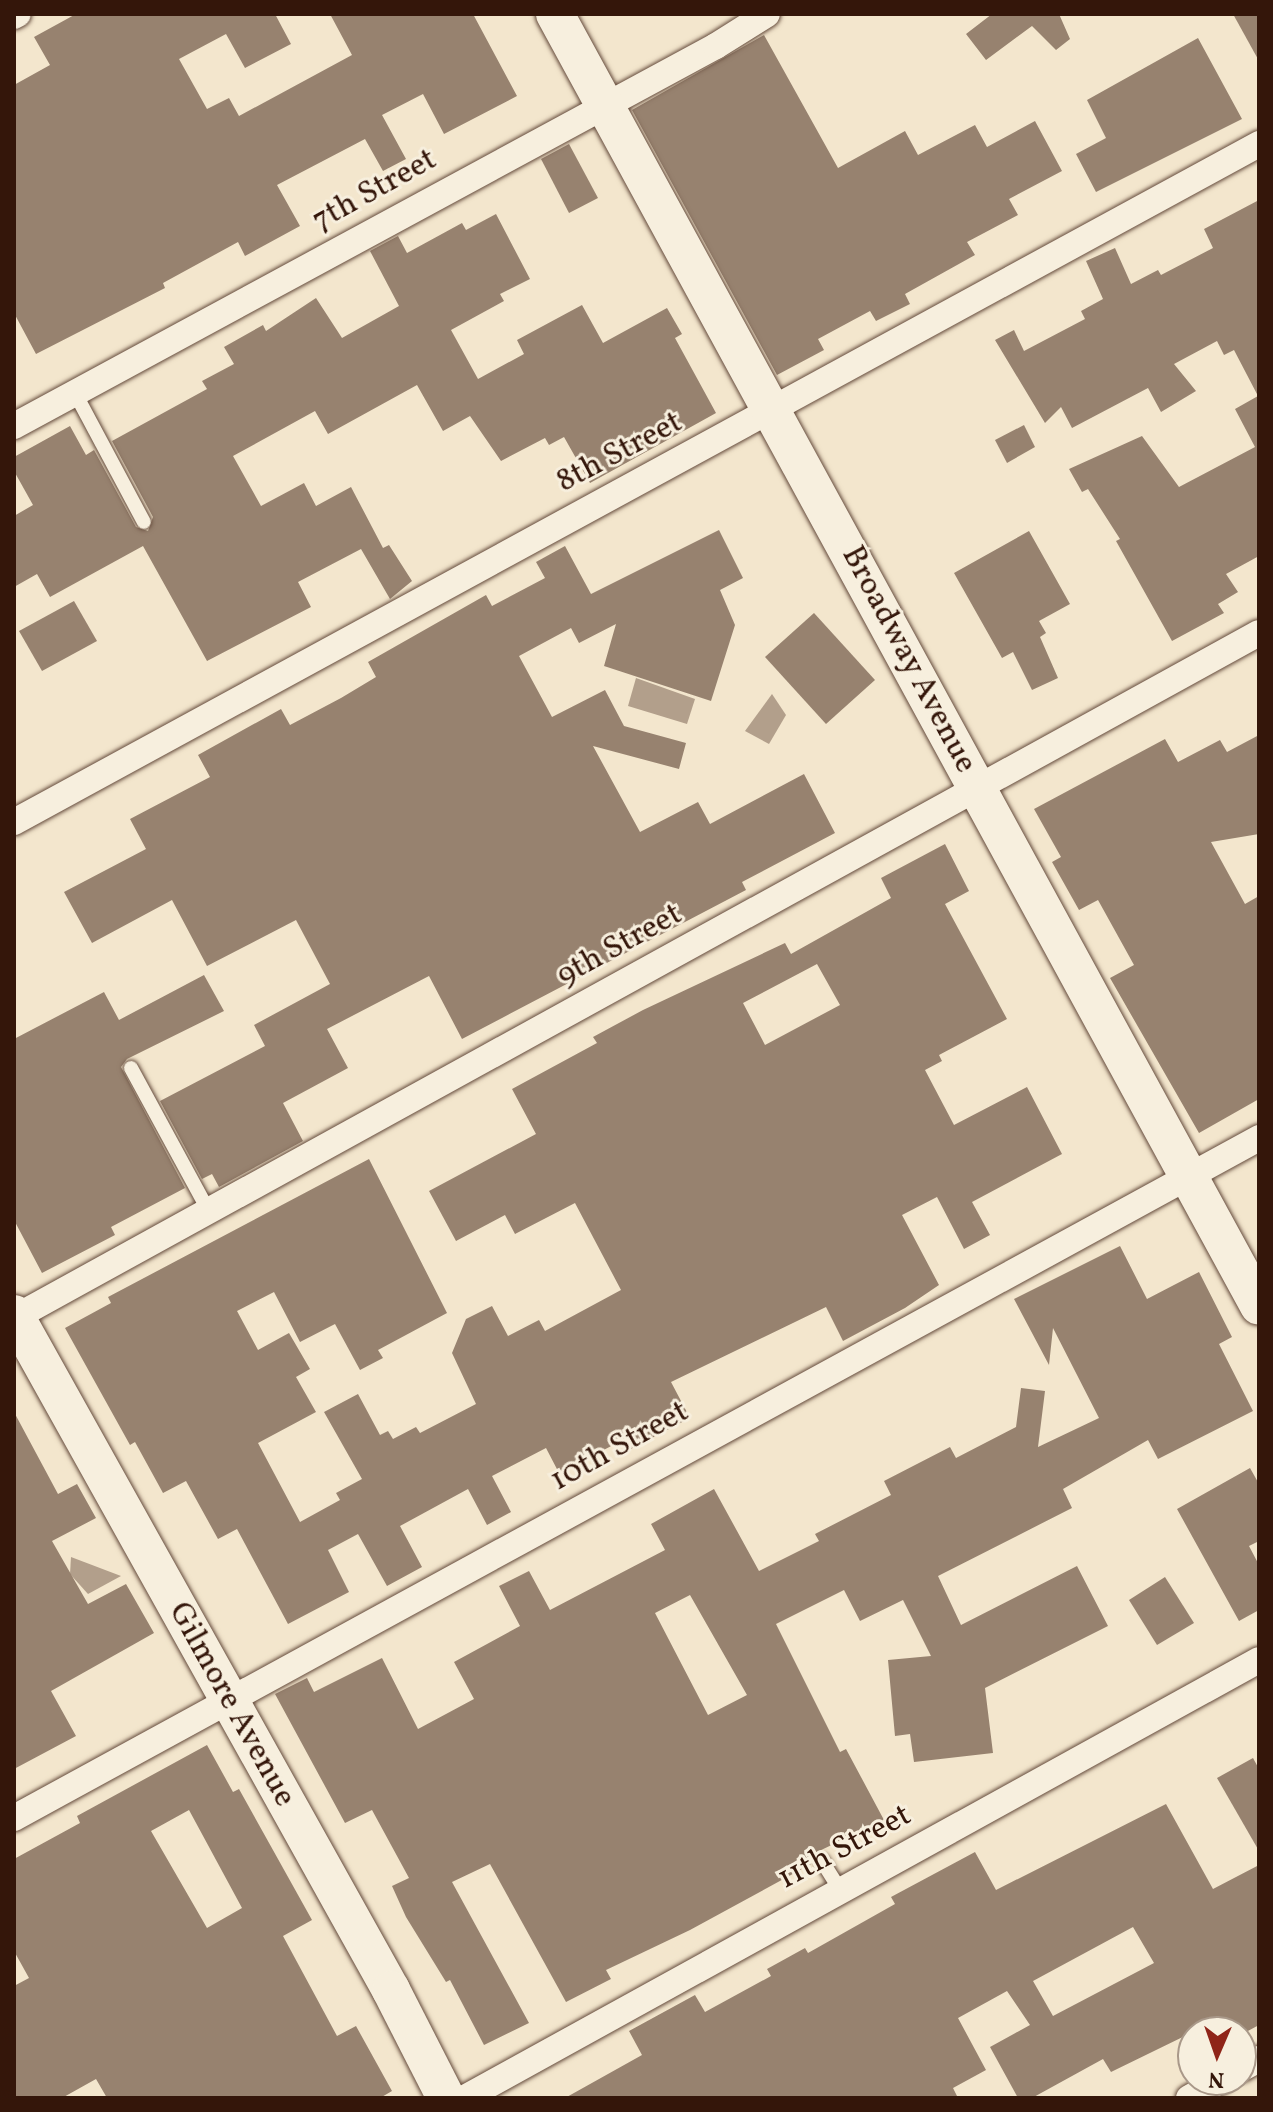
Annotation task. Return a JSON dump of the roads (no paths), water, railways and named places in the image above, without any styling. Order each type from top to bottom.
[{"type":"street","name":"Broadway Avenue","points":[[555,14],[773,409],[1259,1306]]},
{"type":"street","name":"7th Street","points":[[14,426],[767,14]]},
{"type":"street","name":"8th Street","points":[[14,822],[1259,144]]},
{"type":"street","name":"9th Street","points":[[14,1316],[1259,633]]},
{"type":"street","name":"10th Street","points":[[14,1818],[1259,1138]]},
{"type":"street","name":"Gilmore Avenue","points":[[14,1316],[229,1700],[446,2098]]},
{"type":"street","name":"11th Street","points":[[465,2098],[1259,1660]]},
{"type":"lane","points":[[75,393],[144,522]]},
{"type":"lane","points":[[131,1068],[208,1210]]},
{"type":"lane","points":[[822,1861],[840,1890]]}]
